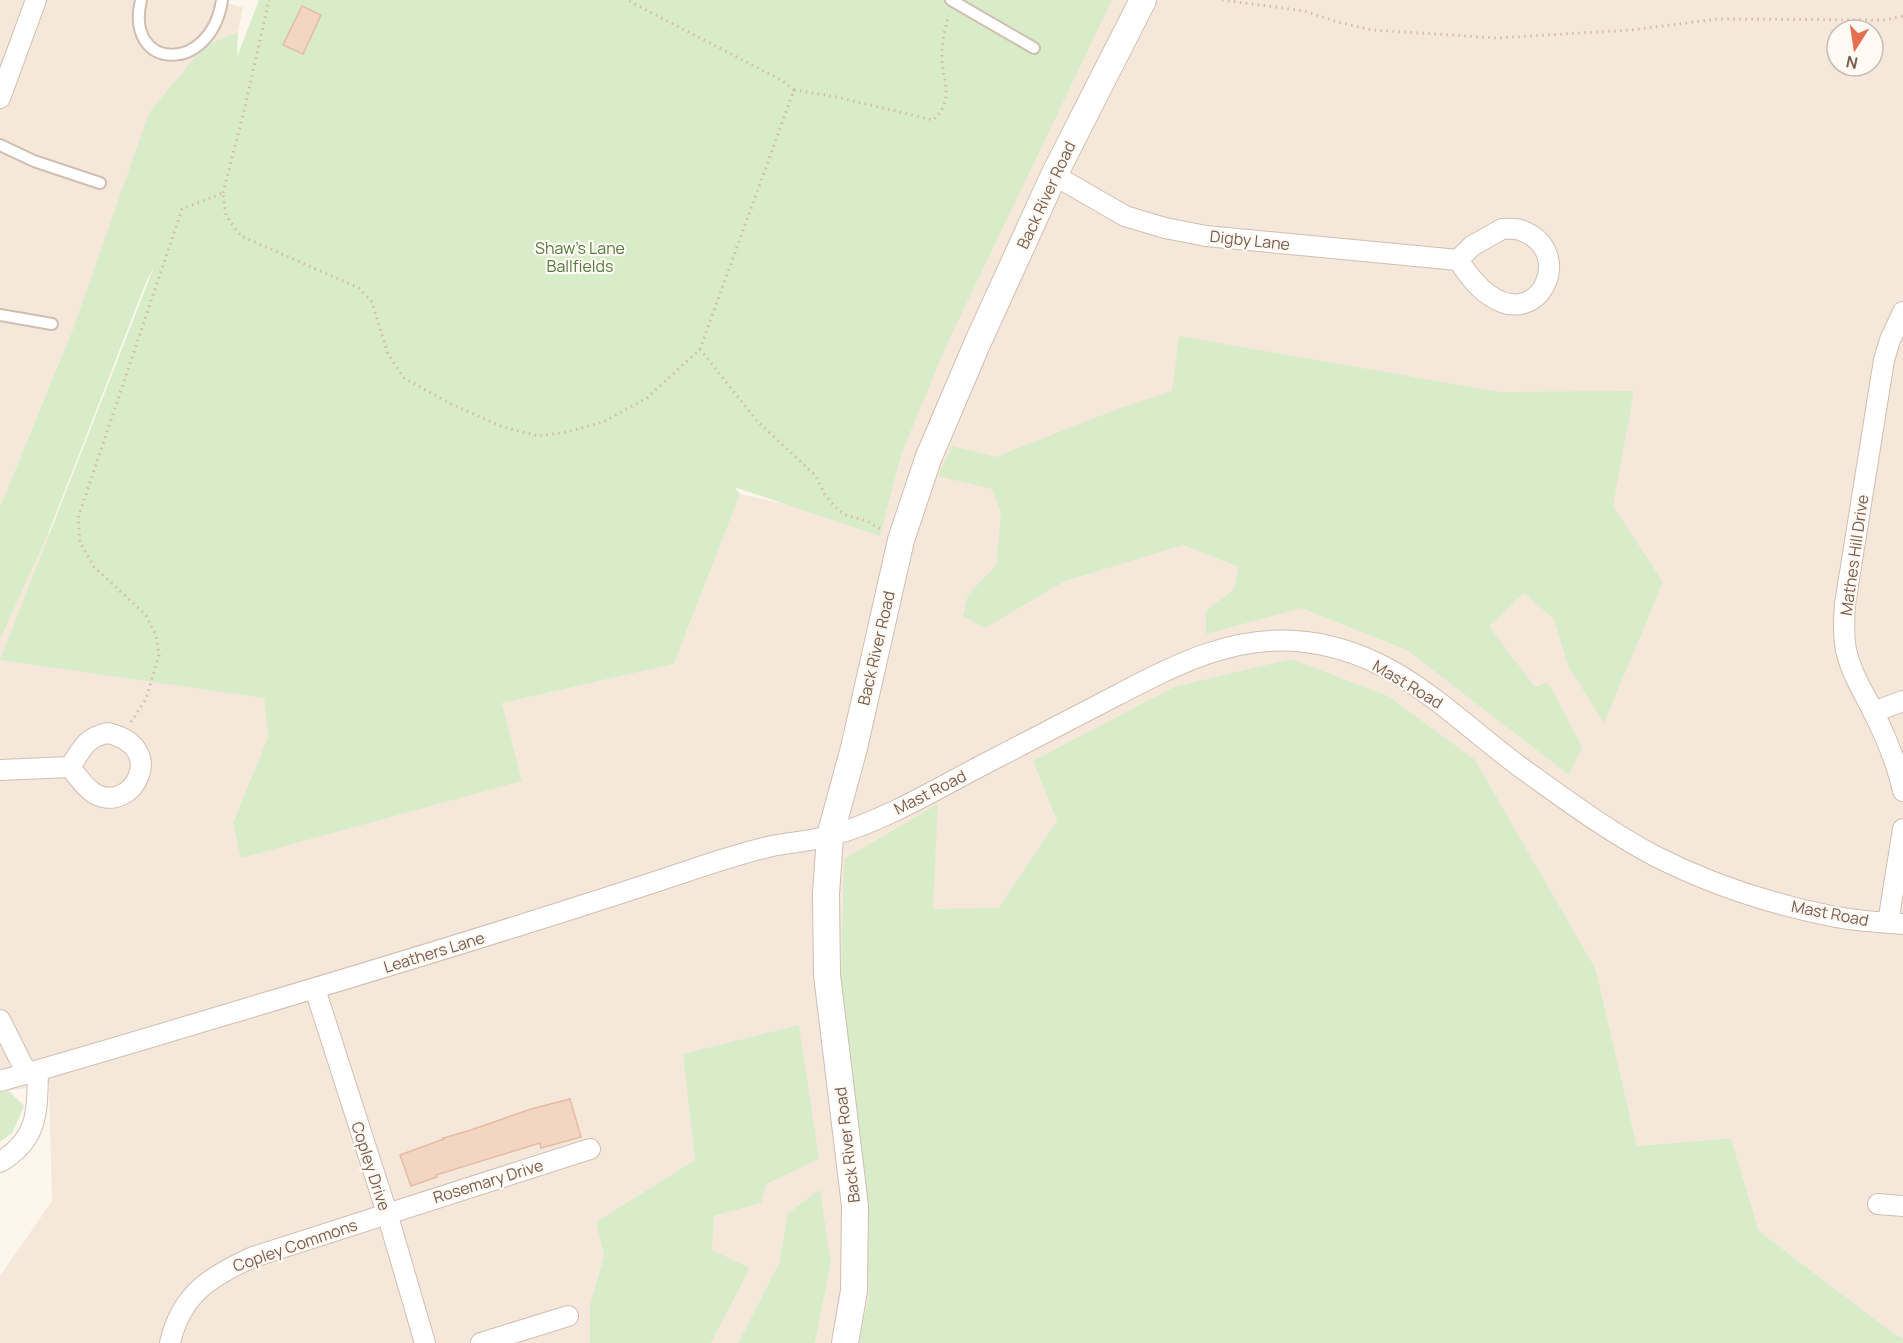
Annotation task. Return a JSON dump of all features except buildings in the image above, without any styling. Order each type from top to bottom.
[{"type":"street","points":[[0,98],[36,0]]},
{"type":"street","name":"Back River Road","points":[[845,1343],[854,1291],[855,1206],[827,975],[825,914],[830,836],[854,748],[901,540],[914,499],[944,420],[1054,176],[1143,0]]},
{"type":"street","name":"Digby Lane","points":[[1054,176],[1125,216],[1165,228],[1206,236],[1458,260]]},
{"type":"street","points":[[1502,229],[1519,230],[1536,238],[1546,251],[1550,268],[1546,284],[1538,296],[1524,303],[1507,304],[1490,296],[1473,281],[1458,260],[1472,246],[1487,236],[1502,229]]},
{"type":"street","name":"Mathes Hill Drive","points":[[1903,312],[1884,360],[1843,629],[1854,675],[1873,712],[1899,773],[1903,791]]},
{"type":"street","name":"Mast Road","points":[[830,836],[903,806],[1168,669],[1228,647],[1271,640],[1292,640],[1334,648],[1393,671],[1430,694],[1529,774],[1654,855],[1722,885],[1772,901],[1834,917],[1896,923]]},
{"type":"street","points":[[1873,712],[1903,701]]},
{"type":"street","points":[[108,733],[121,736],[135,746],[141,759],[140,773],[135,784],[126,793],[113,798],[96,795],[85,786],[70,766],[85,744],[94,736],[108,733]]},
{"type":"street","points":[[0,770],[70,766]]},
{"type":"street","points":[[1896,923],[1903,829]]},
{"type":"street","name":"Leathers Lane","points":[[0,1081],[315,989],[578,908],[733,856],[830,836]]},
{"type":"street","name":"Copley Drive","points":[[315,989],[387,1213],[425,1343]]},
{"type":"street","points":[[0,1020],[32,1072],[36,1120],[20,1148],[0,1162]]},
{"type":"street","name":"Rosemary Drive","points":[[387,1213],[590,1149]]},
{"type":"street","points":[[1878,1204],[1903,1206]]},
{"type":"street","name":"Copley Commons","points":[[170,1343],[180,1314],[192,1295],[220,1273],[253,1257],[387,1213]]},
{"type":"street","points":[[481,1343],[568,1316]]},
{"type":"lane","points":[[141,0],[138,11],[139,29],[146,43],[159,52],[174,56],[189,52],[202,44],[213,28],[222,0]]},
{"type":"lane","points":[[952,1],[1034,48]]},
{"type":"lane","points":[[0,145],[34,161],[100,183]]},
{"type":"lane","points":[[0,315],[52,324]]},
{"type":"path","points":[[269,0],[223,193],[226,216],[241,236],[359,288],[372,302],[388,354],[404,378],[449,403],[502,427],[539,436],[567,432],[603,422],[647,398],[700,349],[794,90]]},
{"type":"path","points":[[627,0],[783,81],[794,90],[837,97],[933,120],[941,113],[946,101],[947,89],[942,57],[944,34],[952,1]]},
{"type":"path","points":[[1222,0],[1305,11],[1337,22],[1373,30],[1497,38],[1631,30],[1718,19],[1885,20],[1903,16]]},
{"type":"path","points":[[121,736],[146,699],[159,655],[156,634],[145,614],[94,567],[80,542],[78,519],[182,209],[223,193]]},
{"type":"path","points":[[700,349],[757,421],[816,476],[825,495],[838,510],[846,515],[867,521],[888,534]]},
{"type":"shaded area","points":[[0,0],[211,0],[243,7],[238,32],[203,46],[73,329],[0,507]]},
{"type":"shaded area","points":[[1085,0],[1903,0],[1903,1338],[1897,1336],[1759,1231],[1731,1138],[1637,1146],[1596,970],[1033,761],[1057,821],[998,908],[933,910],[937,805],[865,1179],[869,1297],[858,1343],[815,1343],[831,1263],[820,1189],[788,1213],[779,1263],[738,1343],[711,1343],[750,1268],[711,1250],[714,1216],[761,1203],[684,1054],[695,1160],[596,1222],[604,1255],[590,1305],[590,1343],[0,1343],[0,1276],[52,1201],[49,1085],[0,1092],[0,640],[48,534],[258,635],[268,737],[233,823],[521,781],[502,703],[674,664],[740,494],[824,513]]},
{"type":"green space","name":"Shaw’s Lane Ballfields","points":[[259,0],[1112,0],[947,344],[902,452],[880,536],[734,487],[740,494],[674,664],[502,703],[522,781],[241,858],[233,823],[268,737],[264,698],[0,660],[154,267],[146,282],[48,534],[0,640],[0,507],[73,329],[149,113],[204,46],[238,32],[237,57]]},
{"type":"green space","points":[[1179,336],[1500,392],[1634,391],[1613,506],[1663,582],[1604,723],[1568,666],[1554,619],[1524,593],[1489,626],[1535,687],[1548,682],[1582,747],[1569,775],[1407,650],[1301,608],[1206,634],[1206,611],[1234,589],[1239,567],[1183,545],[1065,581],[985,628],[963,616],[968,595],[996,565],[1001,512],[992,489],[938,476],[952,446],[996,457],[1115,410],[1172,391]]},
{"type":"green space","points":[[1291,659],[1388,696],[1475,760],[1596,970],[1637,1146],[1731,1138],[1759,1231],[1897,1336],[1903,1338],[1903,1343],[858,1343],[869,1297],[865,1179],[841,983],[844,859],[938,804],[933,909],[998,908],[1057,821],[1033,761],[1174,687]]},
{"type":"green space","points":[[799,1025],[819,1159],[766,1184],[761,1203],[714,1216],[712,1250],[750,1268],[711,1343],[590,1343],[590,1305],[604,1255],[596,1222],[695,1160],[683,1054]]},
{"type":"green space","points":[[9,1091],[24,1106],[13,1132],[0,1142],[0,1092]]},
{"type":"green space","points":[[820,1189],[831,1263],[815,1343],[738,1343],[779,1263],[788,1213]]}]
